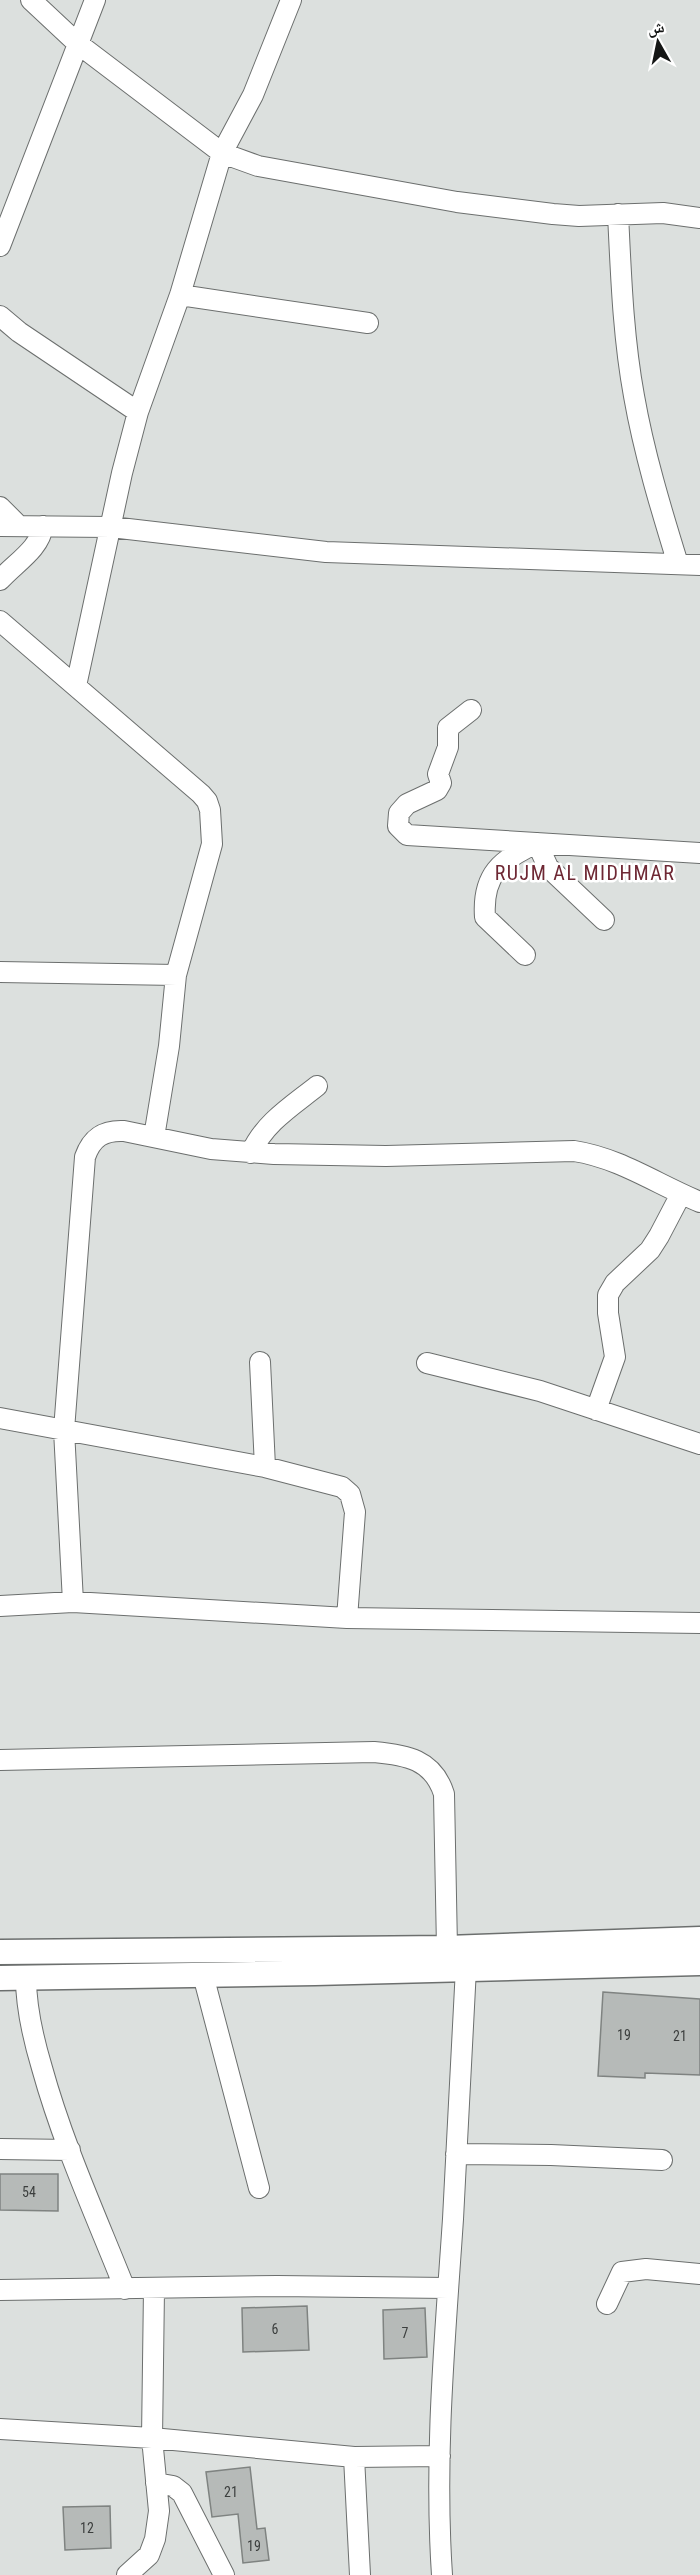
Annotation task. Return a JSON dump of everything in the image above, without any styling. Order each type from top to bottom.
[{"type":"street","points":[[31,0],[77,43],[222,153],[258,166],[457,202],[553,214],[579,216],[663,213],[700,218]]},
{"type":"street","points":[[0,246],[95,0]]},
{"type":"street","points":[[76,686],[138,412],[180,295],[222,153],[252,95],[291,0]]},
{"type":"street","points":[[618,214],[627,347],[634,397],[646,456],[678,564]]},
{"type":"street","points":[[180,295],[368,323]]},
{"type":"street","points":[[0,316],[19,332],[138,412]]},
{"type":"street","points":[[0,507],[10,526],[111,527],[326,552],[408,553],[700,565]]},
{"type":"street","points":[[0,580],[35,546],[42,534],[43,526]]},
{"type":"street","points":[[0,621],[207,801],[213,824],[212,844],[177,975],[169,1046],[154,1137]]},
{"type":"street","points":[[471,710],[448,728],[448,747],[439,768],[441,783],[437,790],[407,804],[399,813],[398,826],[407,836],[700,853]]},
{"type":"street","points":[[537,843],[548,867],[604,920]]},
{"type":"street","points":[[525,955],[485,916],[484,897],[491,878],[501,865],[514,853],[537,843]]},
{"type":"street","points":[[0,972],[177,975]]},
{"type":"street","points":[[251,1153],[257,1138],[267,1125],[317,1086]]},
{"type":"street","points":[[73,1602],[64,1430],[86,1157],[90,1144],[97,1137],[111,1131],[211,1149],[251,1153],[386,1156],[574,1152],[596,1155],[621,1164],[700,1202]]},
{"type":"street","points":[[596,1410],[615,1357],[608,1313],[608,1295],[615,1283],[650,1250],[681,1194]]},
{"type":"street","points":[[261,1362],[266,1467]]},
{"type":"street","points":[[427,1363],[540,1390],[700,1444]]},
{"type":"street","points":[[0,1418],[266,1467],[342,1487],[350,1494],[355,1512],[347,1618]]},
{"type":"street","points":[[0,1606],[73,1602],[347,1618],[700,1623]]},
{"type":"street","points":[[0,1760],[374,1752],[397,1754],[422,1762],[433,1773],[444,1794],[447,1948]]},
{"type":"street","points":[[0,1952],[447,1948],[700,1939]]},
{"type":"street","points":[[0,1978],[700,1963]]},
{"type":"street","points":[[442,2575],[439,2532],[440,2456],[447,2288],[466,1968]]},
{"type":"street","points":[[203,1975],[259,2188]]},
{"type":"street","points":[[26,1978],[26,2002],[33,2037],[52,2103],[125,2289]]},
{"type":"street","points":[[0,2149],[70,2150]]},
{"type":"street","points":[[456,2154],[662,2160]]},
{"type":"street","points":[[606,2304],[622,2272],[646,2269],[700,2274]]},
{"type":"street","points":[[0,2290],[277,2286],[447,2288]]},
{"type":"street","points":[[127,2575],[149,2555],[155,2539],[159,2511],[152,2438],[154,2289]]},
{"type":"street","points":[[0,2429],[152,2438],[354,2457],[440,2456]]},
{"type":"street","points":[[354,2457],[360,2575]]},
{"type":"street","points":[[156,2483],[173,2486],[182,2493],[225,2575]]},
{"type":"building","points":[[603,1992],[700,1999],[700,2075],[645,2073],[645,2078],[598,2076]]},
{"type":"building","points":[[0,2174],[58,2174],[58,2211],[0,2210]]},
{"type":"building","points":[[307,2306],[309,2350],[243,2352],[242,2308]]},
{"type":"building","points":[[425,2308],[427,2357],[384,2359],[383,2310]]},
{"type":"building","points":[[250,2467],[257,2529],[265,2528],[269,2560],[243,2563],[238,2514],[212,2517],[206,2472]]},
{"type":"building","points":[[110,2506],[111,2548],[65,2550],[63,2507]]},
{"type":"district","name":"RUJM AL MIDHMAR","points":[[585,873]]}]
